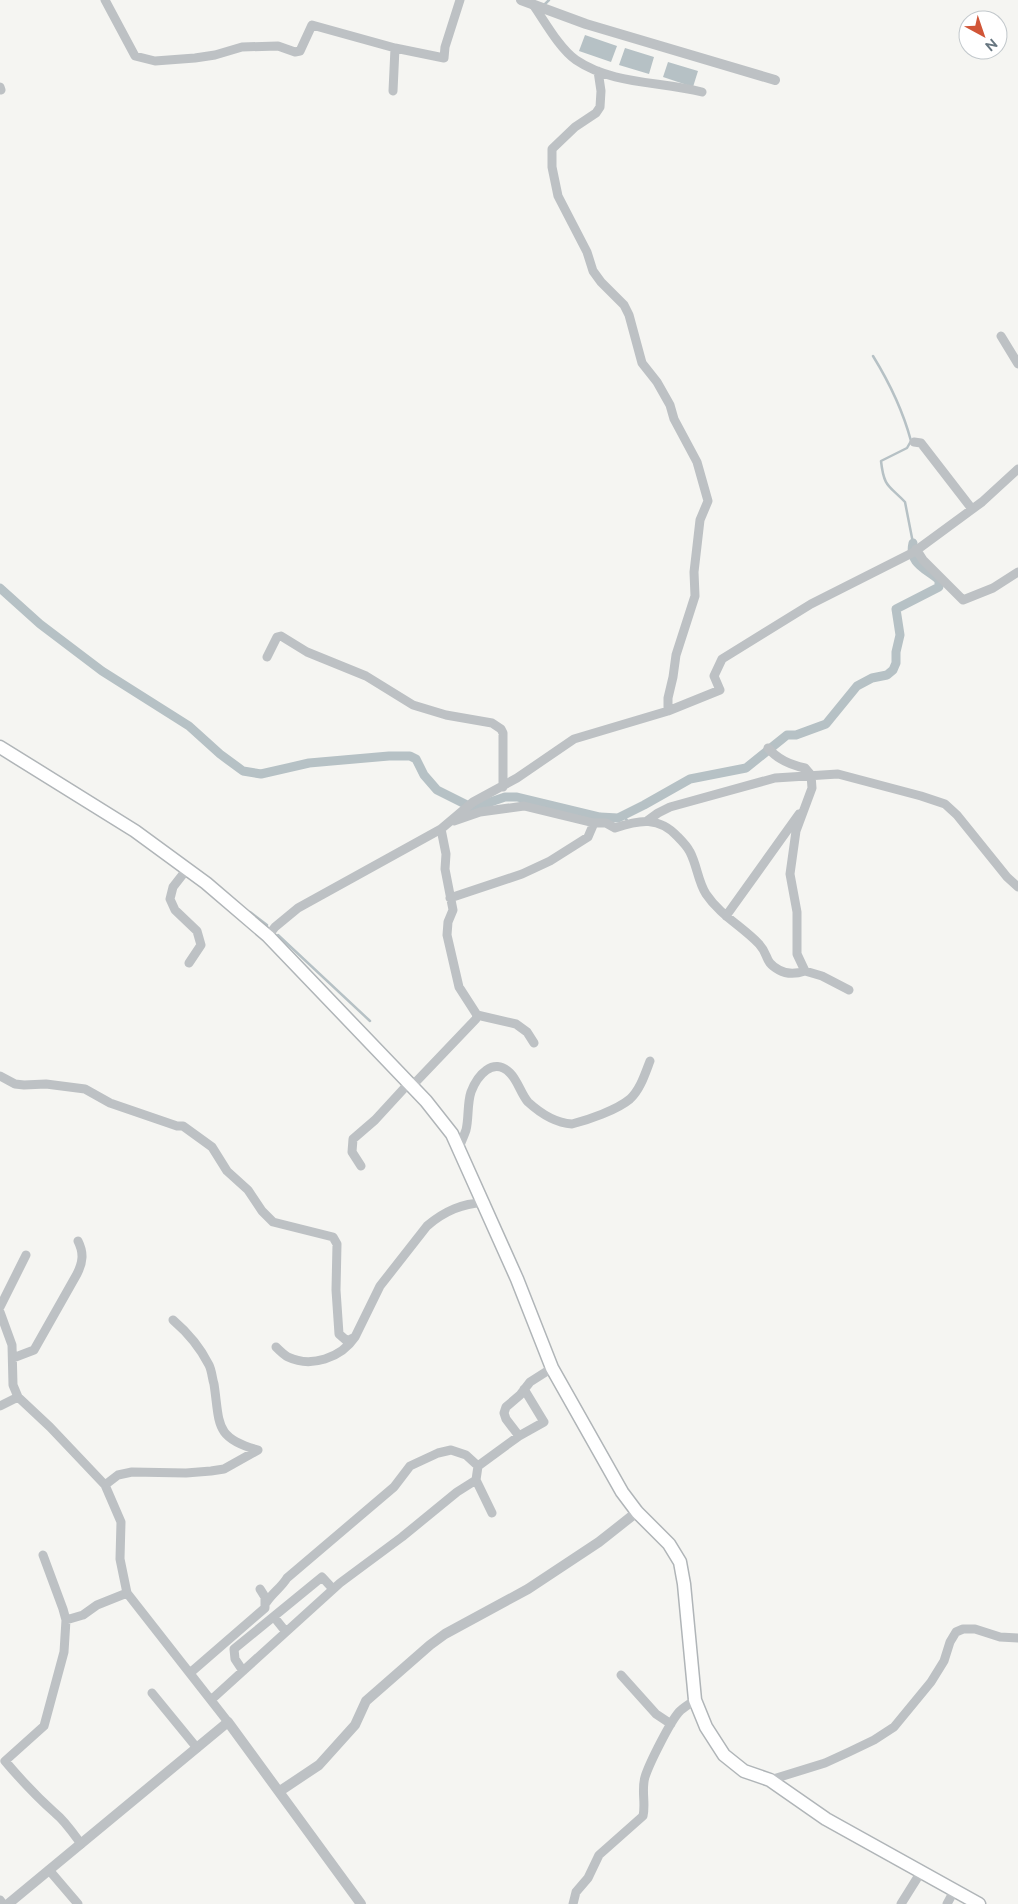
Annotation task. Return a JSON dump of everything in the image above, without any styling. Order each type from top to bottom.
[{"type":"main road","points":[[0,746],[135,831],[206,882],[268,936],[410,1084],[452,1134],[484,1203],[552,1368],[622,1492],[638,1512],[669,1544],[680,1562],[684,1584],[695,1700],[706,1727],[724,1755],[744,1771],[770,1780],[826,1819],[979,1904]]},
{"type":"street","points":[[105,0],[134,56],[155,61],[215,55],[242,47],[278,46],[295,52],[300,50],[312,25],[395,48],[444,58],[445,47],[460,0]]},
{"type":"street","points":[[521,0],[586,24],[775,80]]},
{"type":"street","points":[[534,6],[566,51],[576,60],[615,77],[683,87],[702,92]]},
{"type":"street","points":[[393,91],[395,48]]},
{"type":"street","points":[[598,71],[602,91],[600,108],[596,113],[575,127],[552,149],[552,167],[558,196],[587,252],[593,271],[624,305],[629,315],[642,363],[657,382],[670,405],[674,419],[697,462],[708,501],[700,520],[694,572],[695,596],[676,655],[668,698],[668,711]]},
{"type":"street","points":[[1001,336],[1018,364]]},
{"type":"street","points":[[914,442],[921,443],[972,509]]},
{"type":"street","points":[[445,826],[474,802],[503,787],[574,739],[668,711],[720,690],[714,676],[722,659],[811,604],[913,551],[988,498],[1018,469]]},
{"type":"street","points":[[913,551],[963,600],[993,588],[1018,572]]},
{"type":"street","points":[[267,657],[277,637],[281,636],[307,652],[366,676],[413,705],[446,715],[492,723],[501,729],[504,738],[503,787]]},
{"type":"street","points":[[770,750],[790,765],[805,768],[811,775],[812,788],[796,831],[790,874],[797,912],[798,954],[805,971]]},
{"type":"street","points":[[647,821],[670,807],[775,778],[838,774],[945,804],[957,815],[1007,877],[1018,887]]},
{"type":"street","points":[[726,916],[806,804]]},
{"type":"street","points":[[268,936],[275,927],[306,903],[445,826],[480,812],[524,806],[594,823],[606,823],[615,828],[629,823],[647,821],[659,823],[671,829],[690,851],[705,893],[726,916],[762,947],[769,964],[786,973],[796,974],[805,971],[822,976],[849,990]]},
{"type":"street","points":[[450,898],[522,874],[550,861],[588,837],[594,823]]},
{"type":"street","points":[[445,826],[445,869],[453,910],[448,922],[447,935],[459,988],[477,1015],[516,1024],[527,1032],[534,1043]]},
{"type":"street","points":[[187,869],[173,887],[170,899],[175,910],[197,931],[202,945],[189,963]]},
{"type":"street","points":[[361,1166],[352,1152],[354,1139],[476,1019],[477,1015]]},
{"type":"street","points":[[458,1148],[466,1130],[470,1094],[483,1072],[490,1066],[502,1067],[510,1073],[526,1100],[536,1109],[565,1124],[572,1124],[616,1107],[630,1098],[641,1084],[650,1061]]},
{"type":"street","points":[[0,1076],[15,1084],[24,1086],[46,1084],[85,1089],[110,1103],[177,1126],[183,1126],[204,1140],[212,1147],[227,1170],[248,1190],[262,1211],[273,1222],[335,1239],[337,1250],[336,1296],[339,1334],[347,1341],[355,1337]]},
{"type":"street","points":[[276,1347],[287,1357],[309,1362],[331,1357],[342,1352],[355,1337],[380,1286],[427,1226],[436,1218],[454,1209],[475,1203],[484,1203]]},
{"type":"street","points":[[13,1358],[34,1350],[82,1265],[83,1251],[78,1241]]},
{"type":"street","points":[[0,1307],[26,1255]]},
{"type":"street","points":[[0,1312],[10,1334],[13,1358],[13,1385],[18,1397],[50,1427],[105,1485],[121,1522],[120,1558],[128,1593],[280,1791],[362,1904]]},
{"type":"street","points":[[105,1485],[118,1475],[132,1472],[211,1472],[224,1469],[258,1450],[235,1442],[222,1430],[209,1366],[187,1334],[173,1320]]},
{"type":"street","points":[[519,1436],[506,1419],[504,1413],[506,1407],[520,1395],[530,1382],[552,1368]]},
{"type":"street","points":[[492,1513],[476,1480],[478,1466],[519,1436],[544,1422],[524,1389]]},
{"type":"street","points":[[0,1406],[18,1397]]},
{"type":"street","points":[[190,1673],[265,1608],[270,1596],[283,1585],[286,1578],[394,1487],[410,1466],[438,1453],[451,1450],[466,1455],[478,1466]]},
{"type":"street","points":[[211,1700],[334,1589],[402,1537],[456,1492],[476,1480]]},
{"type":"street","points":[[280,1791],[319,1765],[355,1725],[366,1701],[430,1645],[445,1634],[550,1576],[638,1512]]},
{"type":"street","points":[[43,1555],[66,1620],[64,1652],[44,1726],[5,1762],[23,1784],[56,1814],[81,1844]]},
{"type":"street","points":[[244,1670],[235,1659],[234,1650],[322,1577],[334,1589]]},
{"type":"street","points":[[260,1589],[266,1603]]},
{"type":"street","points":[[66,1620],[84,1616],[97,1605],[128,1593]]},
{"type":"street","points":[[274,1617],[286,1632]]},
{"type":"street","points":[[770,1780],[825,1763],[874,1740],[894,1727],[931,1682],[944,1661],[950,1642],[956,1632],[963,1629],[975,1629],[1000,1637],[1018,1638]]},
{"type":"street","points":[[621,1675],[656,1714],[670,1724]]},
{"type":"street","points":[[152,1693],[197,1748]]},
{"type":"street","points":[[573,1904],[572,1900],[576,1892],[588,1878],[599,1855],[643,1816],[645,1808],[643,1788],[645,1777],[670,1724],[680,1711],[695,1700]]},
{"type":"street","points":[[8,1904],[228,1722]]},
{"type":"street","points":[[50,1870],[78,1904]]},
{"type":"street","points":[[901,1904],[921,1872]]},
{"type":"street","points":[[947,1904],[954,1891]]},
{"type":"street","points":[[0,1900],[3,1904]]},
{"type":"shaded area","points":[[585,35],[617,46],[611,62],[579,51]]},
{"type":"shaded area","points":[[625,48],[654,57],[649,74],[619,65]]},
{"type":"shaded area","points":[[668,62],[698,71],[693,87],[663,77]]},
{"type":"waterway","points":[[545,4],[549,0]]},
{"type":"waterway","points":[[873,356],[895,397],[911,441],[907,448],[881,461],[882,470],[888,485],[905,502],[913,543]]},
{"type":"waterway","points":[[0,588],[40,624],[102,671],[189,726],[220,754],[243,771],[261,774],[309,763],[410,756],[416,759],[424,775],[437,790],[473,808],[505,797],[517,797],[600,817],[618,818],[690,779],[746,768],[787,735],[796,735],[826,724],[857,686],[872,678],[887,675],[893,670],[896,663],[896,652],[900,635],[896,609],[939,587],[939,580],[924,569],[913,556],[913,543]]},
{"type":"waterway","points":[[624,816],[628,822]]},
{"type":"waterway","points":[[250,912],[267,925]]},
{"type":"waterway","points":[[278,935],[370,1021]]}]
